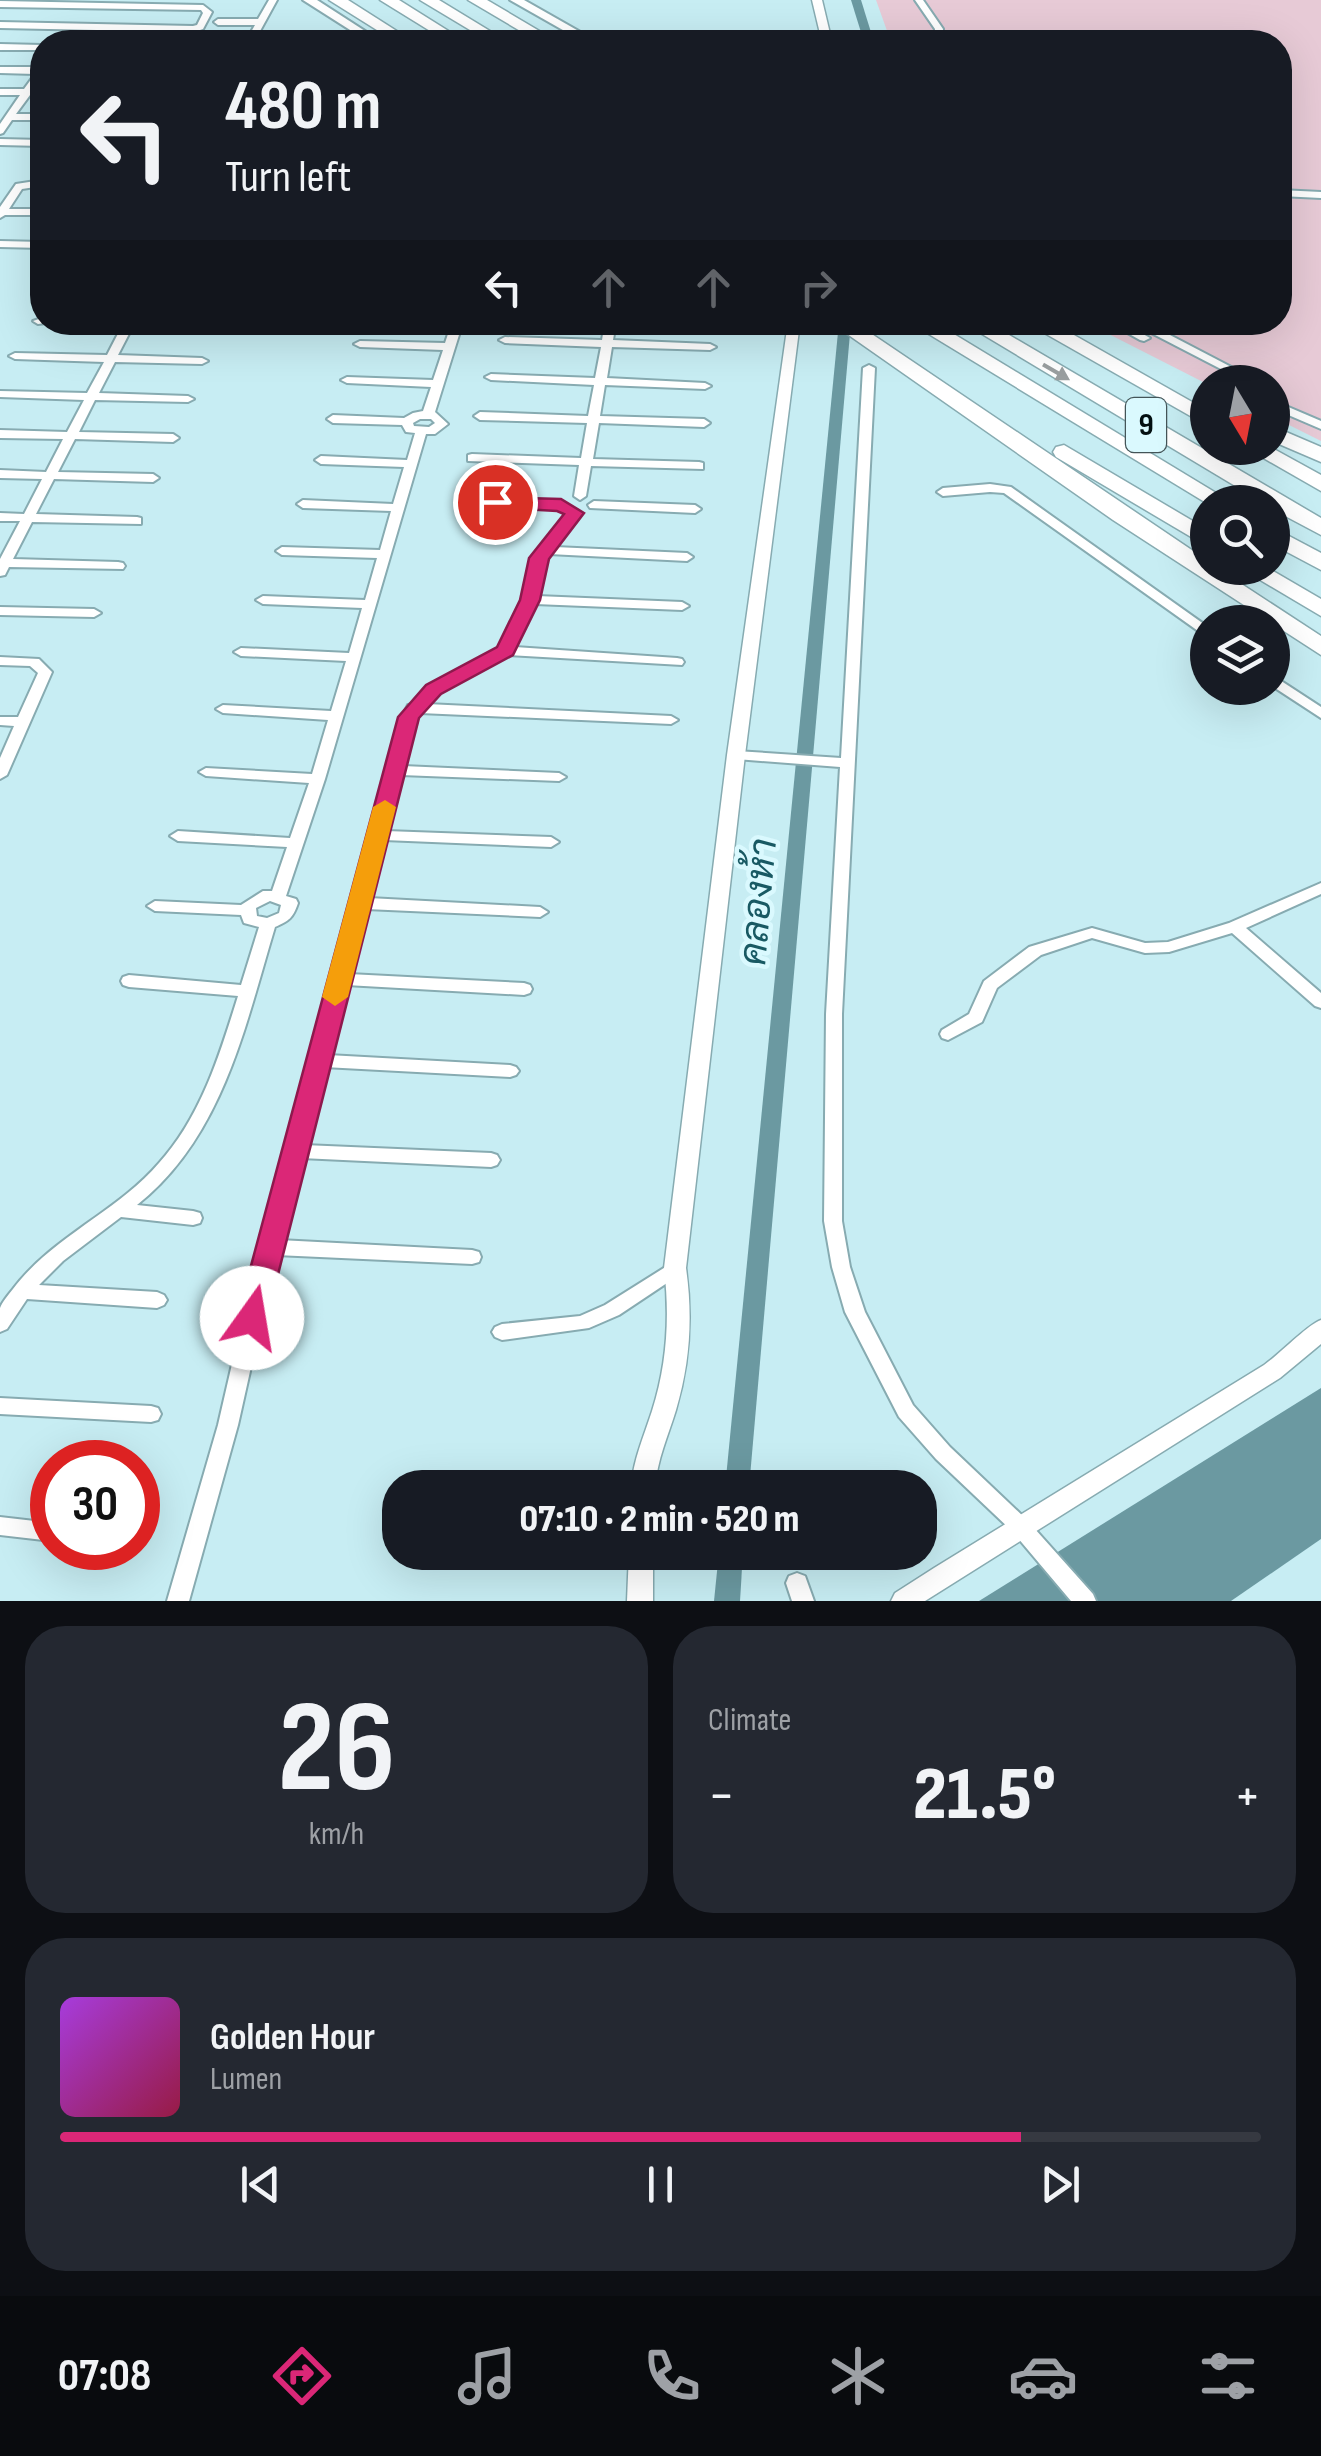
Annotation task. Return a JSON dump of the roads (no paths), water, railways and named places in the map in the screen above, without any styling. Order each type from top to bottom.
[{"type":"highway","points":[[337,0],[386,30]]},
{"type":"highway","points":[[388,0],[438,30]]},
{"type":"highway","points":[[428,0],[478,30]]},
{"type":"highway","points":[[476,0],[529,30]]},
{"type":"highway","points":[[861,335],[1066,464],[1190,530]]},
{"type":"highway","points":[[872,335],[1066,464],[1086,489],[1321,647]]},
{"type":"highway","name":"9","points":[[941,335],[1192,485]]},
{"type":"highway","name":"9","points":[[994,335],[1321,528]]},
{"type":"highway","points":[[1071,335],[1190,409]]},
{"type":"highway","points":[[1072,335],[1190,391]]},
{"type":"highway","points":[[1290,442],[1321,458]]},
{"type":"highway","points":[[1287,465],[1321,484]]},
{"type":"highway","points":[[1086,489],[1190,551]]},
{"type":"highway","points":[[1290,545],[1321,563]]},
{"type":"highway","points":[[1245,585],[1321,632]]},
{"type":"highway","points":[[1280,585],[1321,610]]},
{"type":"main road","points":[[309,0],[357,30]]},
{"type":"main road","points":[[516,0],[570,30]]},
{"type":"street","points":[[257,30],[273,0]]},
{"type":"street","points":[[818,0],[824,30]]},
{"type":"street","points":[[919,0],[939,30]]},
{"type":"street","points":[[0,4],[93,3],[203,8],[208,12],[200,27],[194,29],[0,25]]},
{"type":"street","points":[[73,30],[93,3]]},
{"type":"street","points":[[218,22],[262,22]]},
{"type":"street","points":[[0,47],[30,48]]},
{"type":"street","points":[[0,70],[30,71]]},
{"type":"street","points":[[0,131],[30,87]]},
{"type":"street","points":[[0,92],[30,92]]},
{"type":"street","points":[[5,119],[30,118]]},
{"type":"street","points":[[0,142],[30,143]]},
{"type":"street","points":[[30,185],[21,185],[6,198],[1,214],[30,213]]},
{"type":"street","points":[[1292,193],[1321,194]]},
{"type":"street","points":[[0,244],[30,244]]},
{"type":"street","points":[[118,566],[2,566],[123,335]]},
{"type":"street","points":[[428,414],[454,335]]},
{"type":"street","points":[[506,650],[530,600],[536,565],[572,505],[586,462],[609,335]]},
{"type":"street","points":[[647,1470],[666,1404],[679,1335],[681,1302],[675,1268],[792,335]]},
{"type":"street","points":[[1139,335],[1198,365]]},
{"type":"street","points":[[1160,335],[1220,365]]},
{"type":"street","points":[[505,340],[710,347]]},
{"type":"street","points":[[360,344],[451,347]]},
{"type":"street","points":[[16,356],[202,361]]},
{"type":"street","points":[[869,368],[842,763],[832,1075],[833,1221],[840,1268],[855,1312],[906,1411],[1085,1601]]},
{"type":"street","points":[[491,377],[705,386]]},
{"type":"street","points":[[347,380],[438,384]]},
{"type":"street","points":[[0,394],[188,399]]},
{"type":"street","points":[[1290,400],[1321,414]]},
{"type":"street","points":[[1290,411],[1321,426]]},
{"type":"street","points":[[333,419],[406,422],[428,414],[441,419],[442,424],[421,432],[410,429],[406,422]]},
{"type":"street","points":[[480,416],[704,423]]},
{"type":"street","points":[[278,896],[318,779],[421,432]]},
{"type":"street","points":[[0,434],[173,438]]},
{"type":"street","points":[[472,458],[700,466]]},
{"type":"street","points":[[321,460],[413,464]]},
{"type":"street","points":[[0,474],[154,478]]},
{"type":"street","points":[[943,492],[1006,490],[1190,621]]},
{"type":"street","points":[[462,501],[572,505],[591,499],[594,505],[695,509]]},
{"type":"street","points":[[303,504],[399,508]]},
{"type":"street","points":[[0,517],[137,521]]},
{"type":"street","points":[[547,550],[687,557]]},
{"type":"street","points":[[282,551],[384,554]]},
{"type":"street","points":[[264,600],[368,604]]},
{"type":"street","points":[[530,600],[682,606]]},
{"type":"street","points":[[0,610],[94,614]]},
{"type":"street","points":[[178,1601],[228,1425],[268,1247],[413,708],[433,689],[506,650],[677,662]]},
{"type":"street","points":[[241,652],[353,658]]},
{"type":"street","points":[[0,661],[34,662],[44,668],[0,775]]},
{"type":"street","points":[[1290,692],[1321,714]]},
{"type":"street","points":[[413,708],[671,720]]},
{"type":"street","points":[[223,709],[336,716]]},
{"type":"street","points":[[0,722],[23,722]]},
{"type":"street","points":[[741,755],[842,763]]},
{"type":"street","points":[[395,770],[559,777]]},
{"type":"street","points":[[206,772],[318,779]]},
{"type":"street","points":[[378,835],[552,842]]},
{"type":"street","points":[[178,836],[296,843]]},
{"type":"street","points":[[948,1034],[976,1018],[990,985],[1035,951],[1092,934],[1144,948],[1169,947],[1236,927],[1321,888]]},
{"type":"street","points":[[278,896],[290,903],[290,912],[268,924],[250,919],[246,910],[256,898],[278,896]]},
{"type":"street","points":[[359,903],[540,912]]},
{"type":"street","points":[[155,906],[246,910]]},
{"type":"street","points":[[0,1324],[42,1269],[163,1171],[197,1124],[268,924]]},
{"type":"street","points":[[1236,927],[1321,1002]]},
{"type":"street","points":[[340,980],[524,989]]},
{"type":"street","points":[[129,981],[246,991]]},
{"type":"street","points":[[318,1060],[510,1071]]},
{"type":"street","points":[[294,1151],[491,1160]]},
{"type":"street","points":[[116,1210],[193,1218]]},
{"type":"street","points":[[268,1247],[472,1258]]},
{"type":"street","points":[[502,1332],[582,1322],[612,1310],[675,1268]]},
{"type":"street","points":[[22,1291],[156,1300]]},
{"type":"street","points":[[904,1601],[1026,1534],[1077,1496],[1296,1353],[1321,1329]]},
{"type":"street","points":[[0,1406],[151,1414]]},
{"type":"street","points":[[0,1526],[30,1529]]},
{"type":"street","points":[[640,1601],[641,1570]]},
{"type":"water","points":[[1321,1388],[1321,1539],[1231,1601],[979,1601]]},
{"type":"waterway","name":"คลองห้า","points":[[856,0],[865,30]]},
{"type":"waterway","name":"คลองห้า","points":[[739,1470],[844,335]]},
{"type":"waterway","name":"คลองห้า","points":[[727,1601],[730,1570]]}]
